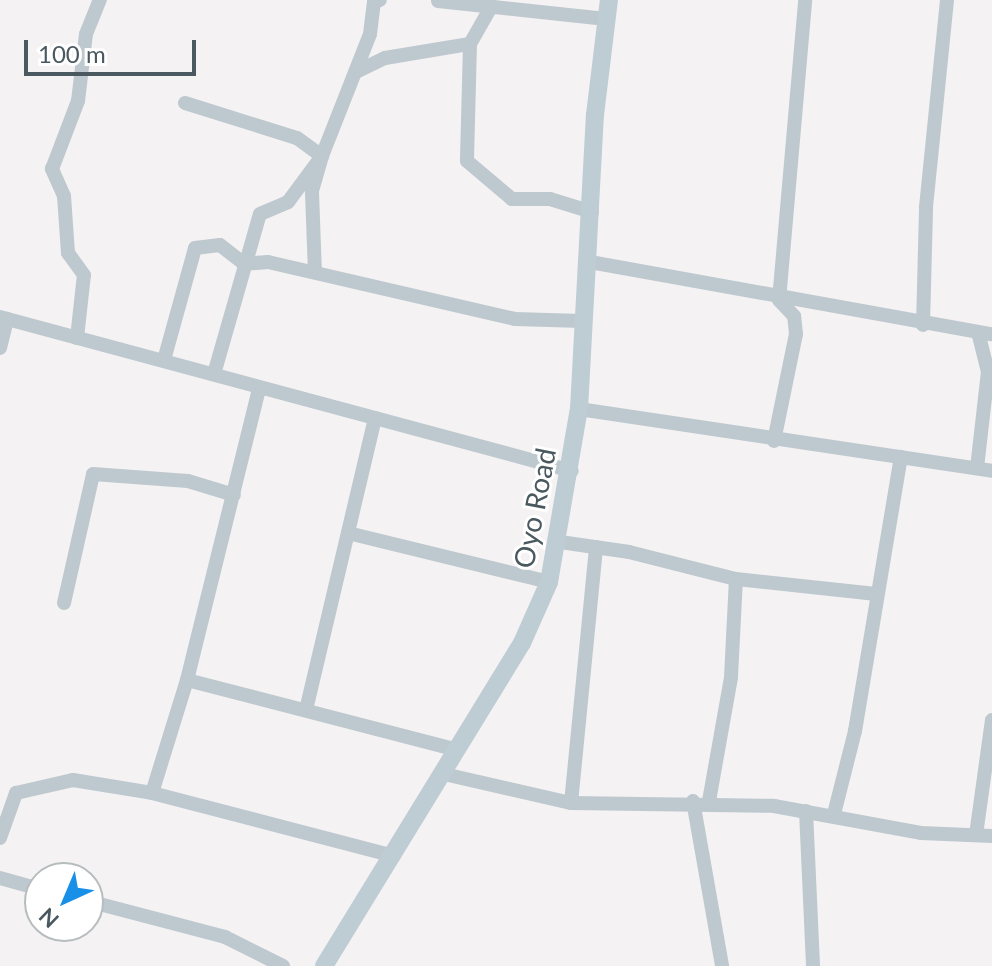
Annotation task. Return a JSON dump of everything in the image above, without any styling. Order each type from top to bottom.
[{"type":"street","points":[[77,338],[84,275],[68,253],[64,196],[52,169],[78,101],[86,34],[100,0]]},
{"type":"street","points":[[315,272],[312,192],[322,156],[356,72],[374,2],[380,0]]},
{"type":"street","points":[[436,0],[491,7],[608,9]]},
{"type":"street","points":[[774,441],[796,334],[794,316],[779,300],[805,0]]},
{"type":"street","points":[[923,325],[926,207],[947,0]]},
{"type":"street","points":[[491,7],[470,44],[467,161],[512,199],[550,199],[592,212]]},
{"type":"street","name":"Oyo Road","points":[[324,966],[522,643],[549,582],[560,542],[579,409],[582,321],[590,262],[608,9]]},
{"type":"street","points":[[356,72],[385,58],[470,44]]},
{"type":"street","points":[[185,103],[297,138],[322,156]]},
{"type":"street","points":[[214,374],[260,214],[288,202],[322,156]]},
{"type":"street","points":[[164,360],[195,248],[220,245],[244,264],[268,262],[515,319],[582,321]]},
{"type":"street","points":[[579,409],[774,441],[984,469],[988,372],[985,333],[779,300],[590,262]]},
{"type":"street","points":[[0,348],[4,318],[572,471]]},
{"type":"street","points":[[152,793],[187,680],[259,387]]},
{"type":"street","points":[[306,710],[375,418]]},
{"type":"street","points":[[834,814],[855,731],[901,457]]},
{"type":"street","points":[[64,603],[93,474],[188,481],[234,495]]},
{"type":"street","points":[[348,533],[549,582]]},
{"type":"street","points":[[560,542],[596,547],[736,579],[876,594]]},
{"type":"street","points":[[571,803],[596,547]]},
{"type":"street","points":[[709,801],[731,677],[736,579]]},
{"type":"street","points":[[187,680],[458,750]]},
{"type":"street","points":[[976,835],[992,720]]},
{"type":"street","points":[[444,774],[571,803],[709,801],[834,814],[921,833],[992,836]]},
{"type":"street","points":[[0,838],[10,799],[40,784],[73,780],[152,793],[394,856]]},
{"type":"street","points":[[693,801],[722,966]]},
{"type":"street","points":[[806,811],[813,966]]},
{"type":"street","points":[[0,878],[24,885]]},
{"type":"street","points":[[104,905],[225,937],[283,966]]}]
